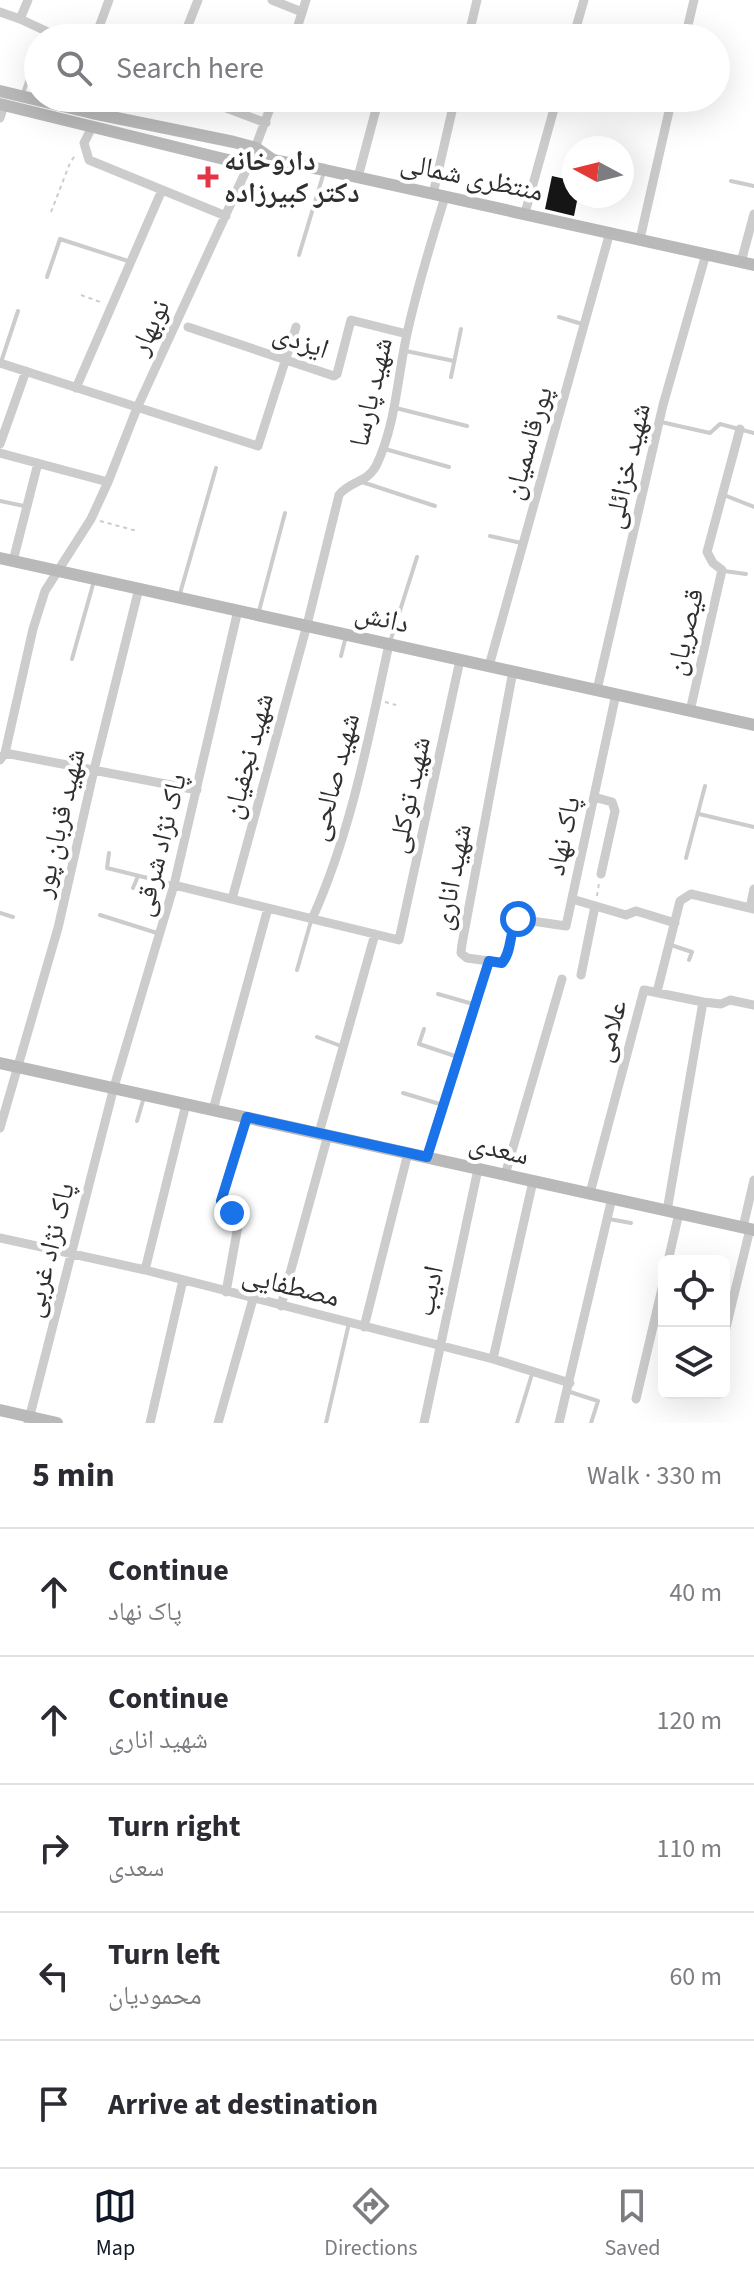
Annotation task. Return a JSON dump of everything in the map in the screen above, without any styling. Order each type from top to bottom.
[{"type":"street","points":[[20,19],[28,0]]},
{"type":"street","points":[[100,24],[109,0]]},
{"type":"street","points":[[189,24],[198,0]]},
{"type":"street","points":[[272,0],[302,12]]},
{"type":"street","points":[[298,24],[306,0]]},
{"type":"street","points":[[471,24],[477,0]]},
{"type":"street","points":[[577,24],[584,0]]},
{"type":"street","points":[[688,24],[694,0]]},
{"type":"street","points":[[0,12],[31,24]]},
{"type":"street","name":"منتظری شمالی","points":[[0,91],[22,95]]},
{"type":"street","points":[[0,118],[2,105]]},
{"type":"street","name":"منتظری شمالی","points":[[2,105],[24,110]]},
{"type":"street","name":"منتظری شمالی","points":[[31,112],[249,164],[273,160],[325,170],[747,263]]},
{"type":"street","name":"منتظری شمالی","points":[[107,112],[256,148],[273,160]]},
{"type":"street","points":[[237,112],[266,123]]},
{"type":"street","name":"نوبهار","points":[[3,756],[45,591],[91,519],[137,408],[226,216],[270,112]]},
{"type":"street","points":[[358,177],[375,112]]},
{"type":"street","name":"شهید پارسا","points":[[307,625],[339,495],[344,488],[362,482],[375,469],[390,427],[407,334],[430,244],[453,112]]},
{"type":"street","points":[[525,213],[553,112]]},
{"type":"street","points":[[640,239],[669,112]]},
{"type":"street","points":[[92,127],[84,143],[89,160],[226,216]]},
{"type":"street","points":[[76,388],[162,190]]},
{"type":"street","points":[[747,263],[753,221]]},
{"type":"street","name":"پورقاسمیان","points":[[489,666],[610,232]]},
{"type":"street","name":"شهید خزائلی","points":[[597,690],[659,422],[706,254]]},
{"type":"street","name":"ایزدی","points":[[188,327],[336,376],[351,320],[407,334]]},
{"type":"street","points":[[0,363],[258,446],[296,327]]},
{"type":"street","points":[[0,444],[26,371]]},
{"type":"street","name":"قیصریان","points":[[690,711],[722,570],[713,563],[707,552],[740,429]]},
{"type":"street","points":[[0,453],[108,482]]},
{"type":"street","points":[[6,559],[27,507],[38,463]]},
{"type":"street","name":"دانش","points":[[6,559],[754,725]]},
{"type":"street","name":"شهید قربان پور","points":[[0,1128],[58,928],[139,588]]},
{"type":"street","name":"پاک نژاد شرقی","points":[[114,1087],[174,885],[238,610]]},
{"type":"street","name":"شهید نجفیان","points":[[232,899],[307,625]]},
{"type":"street","name":"شهید صالحی","points":[[312,919],[343,835],[389,644]]},
{"type":"street","name":"شهید توکلی","points":[[375,934],[399,940],[460,660]]},
{"type":"street","name":"شهید اناری","points":[[427,1157],[489,961],[467,958],[461,953],[513,671]]},
{"type":"street","name":"پاک نهاد","points":[[489,961],[502,963],[507,957],[518,919],[566,926],[616,694]]},
{"type":"street","points":[[3,756],[197,790]]},
{"type":"street","points":[[594,797],[612,802],[615,811],[601,874]]},
{"type":"street","points":[[174,885],[375,934],[344,1046],[281,1306]]},
{"type":"street","points":[[657,992],[680,901],[691,894],[752,908],[754,889]]},
{"type":"street","points":[[572,899],[626,915],[636,911],[675,923]]},
{"type":"street","points":[[581,975],[595,906]]},
{"type":"street","points":[[213,1110],[268,908]]},
{"type":"street","points":[[505,1175],[562,979]]},
{"type":"street","name":"علامی","points":[[590,1193],[644,990],[703,1002],[721,1004],[730,1000],[754,1005]]},
{"type":"street","points":[[669,1255],[703,1002]]},
{"type":"street","name":"سعدی","points":[[0,1063],[749,1229]]},
{"type":"street","name":"پاک نژاد غربی","points":[[28,1420],[114,1087]]},
{"type":"street","points":[[145,1270],[186,1104]]},
{"type":"street","points":[[226,1292],[238,1226],[221,1201],[247,1117]]},
{"type":"street","points":[[364,1327],[408,1153]]},
{"type":"street","name":"ادیب","points":[[424,1423],[478,1169]]},
{"type":"street","points":[[726,1327],[749,1229],[754,1180]]},
{"type":"street","points":[[493,1359],[533,1181]]},
{"type":"street","points":[[559,1423],[612,1198]]},
{"type":"street","name":"مصطفایی","points":[[0,1238],[145,1270],[493,1359],[533,1371],[568,1387]]},
{"type":"street","points":[[150,1423],[183,1280]]},
{"type":"street","points":[[218,1423],[253,1299]]},
{"type":"street","points":[[636,1399],[658,1306]]},
{"type":"street","points":[[0,1410],[28,1420],[57,1423]]},
{"type":"lane","points":[[22,95],[24,90]]},
{"type":"lane","points":[[299,255],[325,170]]},
{"type":"lane","points":[[731,181],[754,186]]},
{"type":"lane","points":[[47,277],[60,239],[131,262]]},
{"type":"lane","points":[[0,363],[18,311]]},
{"type":"lane","points":[[559,317],[584,325]]},
{"type":"lane","points":[[451,377],[461,329]]},
{"type":"lane","points":[[404,350],[454,361]]},
{"type":"lane","points":[[394,408],[467,426]]},
{"type":"lane","points":[[659,422],[710,433],[720,424],[754,433]]},
{"type":"lane","points":[[382,448],[449,467]]},
{"type":"lane","points":[[179,597],[216,468]]},
{"type":"lane","points":[[362,482],[435,506]]},
{"type":"lane","points":[[722,495],[754,507]]},
{"type":"lane","points":[[0,501],[27,507]]},
{"type":"lane","points":[[258,614],[285,513]]},
{"type":"lane","points":[[490,536],[523,544]]},
{"type":"lane","points":[[389,644],[417,557]]},
{"type":"lane","points":[[722,570],[746,574]]},
{"type":"lane","points":[[72,659],[95,578]]},
{"type":"lane","points":[[341,656],[346,634]]},
{"type":"lane","points":[[686,858],[705,786]]},
{"type":"lane","points":[[699,814],[754,827]]},
{"type":"lane","points":[[109,853],[107,868],[174,885]]},
{"type":"lane","points":[[133,888],[138,876]]},
{"type":"lane","points":[[0,913],[13,917]]},
{"type":"lane","points":[[100,915],[160,934]]},
{"type":"lane","points":[[297,970],[312,919]]},
{"type":"lane","points":[[669,945],[692,952],[689,960]]},
{"type":"lane","points":[[438,994],[475,1004]]},
{"type":"lane","points":[[424,1029],[419,1044],[458,1058]]},
{"type":"lane","points":[[317,1037],[344,1046]]},
{"type":"lane","points":[[403,1093],[443,1105]]},
{"type":"lane","points":[[137,1121],[144,1094]]},
{"type":"lane","points":[[607,1219],[631,1223]]},
{"type":"lane","points":[[326,1423],[349,1323]]},
{"type":"lane","points":[[517,1423],[533,1371]]},
{"type":"lane","points":[[568,1387],[598,1401],[591,1423]]},
{"type":"path","points":[[51,212],[70,163],[84,143]]},
{"type":"path","points":[[81,295],[112,306]]},
{"type":"path","points":[[91,519],[137,531]]},
{"type":"path","points":[[595,906],[601,874]]},
{"type":"building","points":[[552,176],[562,178],[562,208],[576,208],[574,216],[545,209]]},
{"type":"place","name":"داروخانه دکتر کبیرزاده","points":[[208,177]]},
{"type":"route","points":[[232,1213],[221,1201],[247,1117],[427,1157],[489,961],[502,963],[507,957],[518,919]]}]
